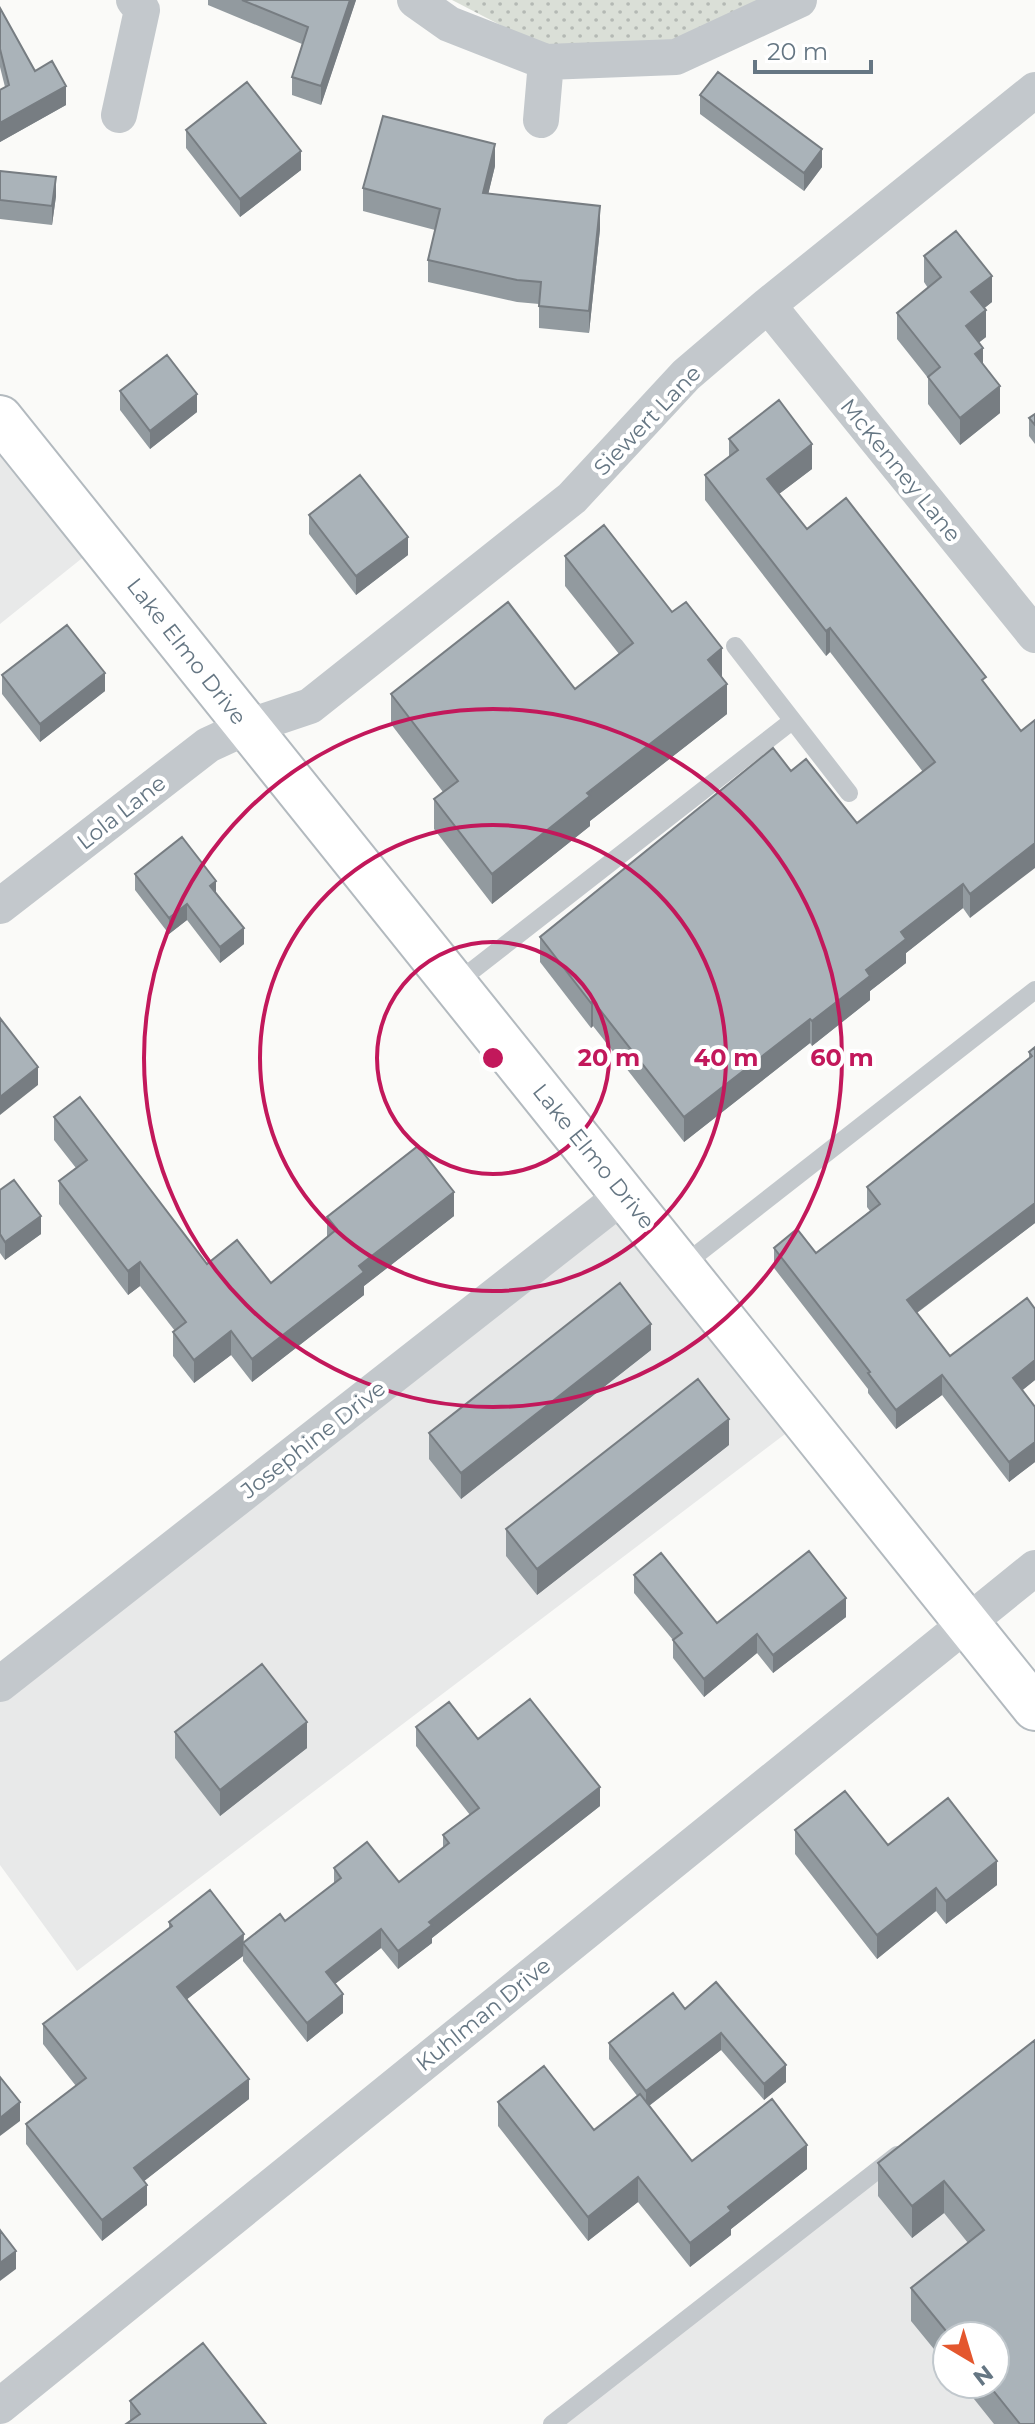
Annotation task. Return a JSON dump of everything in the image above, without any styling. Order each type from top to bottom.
[{"type":"main road","name":"Lake Elmo Drive","points":[[0,418],[1035,1708]]},
{"type":"street","points":[[119,115],[142,10],[134,0]]},
{"type":"street","points":[[415,0],[449,24],[546,62],[676,57],[799,0]]},
{"type":"street","points":[[541,120],[546,62]]},
{"type":"street","name":"Siewert Lane","points":[[247,727],[310,706],[572,498],[686,375],[1035,90]]},
{"type":"street","name":"McKenney Lane","points":[[768,305],[1035,635]]},
{"type":"street","name":"Lola Lane","points":[[0,906],[208,745],[247,727]]},
{"type":"street","name":"Josephine Drive","points":[[0,1684],[625,1194]]},
{"type":"street","name":"Kuhlman Drive","points":[[0,2406],[1035,1568]]},
{"type":"lane","points":[[735,646],[849,793]]},
{"type":"lane","points":[[455,984],[792,721]]},
{"type":"lane","points":[[682,1266],[1035,990]]},
{"type":"lane","points":[[552,2424],[915,2141]]},
{"type":"shaded area","points":[[452,0],[770,0],[699,39],[541,46]]},
{"type":"shaded area","points":[[0,417],[101,543],[0,624]]},
{"type":"shaded area","points":[[625,1194],[805,1419],[77,1971],[0,1865],[0,1684]]},
{"type":"shaded area","points":[[1035,2047],[1035,2424],[558,2424]]},
{"type":"building","points":[[242,0],[350,0],[321,86],[292,77],[308,27]]},
{"type":"building","points":[[0,8],[35,71],[52,61],[66,86],[0,123],[0,90],[9,85],[0,49]]},
{"type":"building","points":[[718,72],[822,149],[804,173],[700,95]]},
{"type":"building","points":[[247,82],[301,151],[240,199],[186,130]]},
{"type":"building","points":[[383,116],[495,144],[483,193],[600,206],[589,311],[539,306],[541,282],[517,280],[428,260],[440,209],[363,188]]},
{"type":"building","points":[[0,171],[56,177],[52,206],[0,200]]},
{"type":"building","points":[[956,231],[992,276],[971,292],[986,310],[966,326],[983,348],[975,354],[1000,386],[960,418],[928,377],[940,367],[897,313],[941,277],[924,256]]},
{"type":"building","points":[[167,355],[197,394],[150,431],[120,391]]},
{"type":"building","points":[[779,400],[812,444],[767,479],[807,529],[846,498],[986,677],[982,680],[1021,731],[1035,720],[1035,843],[970,894],[963,884],[901,932],[906,939],[866,970],[870,976],[684,1117],[540,937],[773,748],[791,771],[806,759],[857,823],[935,762],[830,628],[826,631],[705,475],[738,450],[729,439]]},
{"type":"building","points":[[360,475],[408,537],[356,576],[309,515]]},
{"type":"building","points":[[604,525],[672,612],[686,602],[722,648],[708,660],[727,684],[587,793],[590,796],[492,874],[434,799],[458,781],[391,694],[508,602],[575,689],[633,643],[565,556]]},
{"type":"building","points":[[67,625],[105,673],[40,724],[2,675]]},
{"type":"building","points":[[182,837],[216,881],[210,886],[244,928],[220,947],[187,904],[169,918],[135,874]]},
{"type":"building","points":[[0,1018],[38,1067],[0,1097]]},
{"type":"building","points":[[1035,1047],[1035,1203],[907,1300],[950,1356],[1027,1298],[1035,1309],[1035,1360],[1013,1378],[1035,1407],[1035,1442],[1009,1462],[942,1375],[896,1410],[774,1248],[797,1229],[816,1253],[880,1204],[867,1187],[1032,1056],[1029,1052]]},
{"type":"building","points":[[80,1097],[207,1264],[237,1240],[271,1283],[337,1229],[327,1217],[418,1146],[454,1192],[359,1266],[364,1272],[252,1359],[231,1331],[194,1360],[173,1332],[186,1322],[140,1262],[128,1271],[59,1181],[87,1160],[54,1117]]},
{"type":"building","points":[[14,1180],[41,1216],[5,1242],[0,1234],[0,1190]]},
{"type":"building","points":[[620,1283],[651,1324],[461,1473],[429,1433]]},
{"type":"building","points":[[698,1379],[729,1419],[537,1569],[506,1529]]},
{"type":"building","points":[[809,1551],[846,1598],[773,1655],[757,1634],[704,1679],[673,1640],[682,1633],[634,1575],[661,1553],[717,1623]]},
{"type":"building","points":[[262,1664],[307,1722],[220,1790],[175,1732]]},
{"type":"building","points":[[530,1699],[600,1787],[429,1922],[432,1925],[398,1951],[381,1929],[326,1972],[343,1994],[307,2023],[243,1943],[280,1914],[285,1921],[341,1878],[334,1868],[367,1842],[399,1882],[449,1843],[443,1835],[479,1808],[416,1727],[449,1702],[478,1739]]},
{"type":"building","points":[[845,1791],[888,1845],[948,1798],[997,1861],[946,1901],[936,1888],[877,1935],[795,1830]]},
{"type":"building","points":[[210,1890],[244,1934],[177,1987],[249,2079],[134,2168],[147,2185],[102,2220],[26,2124],[86,2078],[43,2024],[172,1926],[169,1922]]},
{"type":"building","points":[[716,1982],[786,2065],[764,2084],[721,2033],[646,2091],[609,2043],[673,1993],[685,2009]]},
{"type":"building","points":[[1035,2040],[1035,2424],[1020,2424],[1001,2400],[1011,2400],[1011,2320],[937,2320],[911,2288],[984,2230],[944,2181],[912,2206],[878,2163]]},
{"type":"building","points":[[544,2066],[594,2130],[640,2094],[692,2161],[772,2099],[807,2145],[728,2207],[731,2211],[690,2243],[638,2177],[588,2217],[498,2102]]},
{"type":"building","points":[[0,2077],[20,2102],[0,2118]]},
{"type":"building","points":[[0,2230],[16,2251],[0,2263]]},
{"type":"building","points":[[203,2343],[266,2424],[126,2424],[140,2414],[130,2401]]}]
